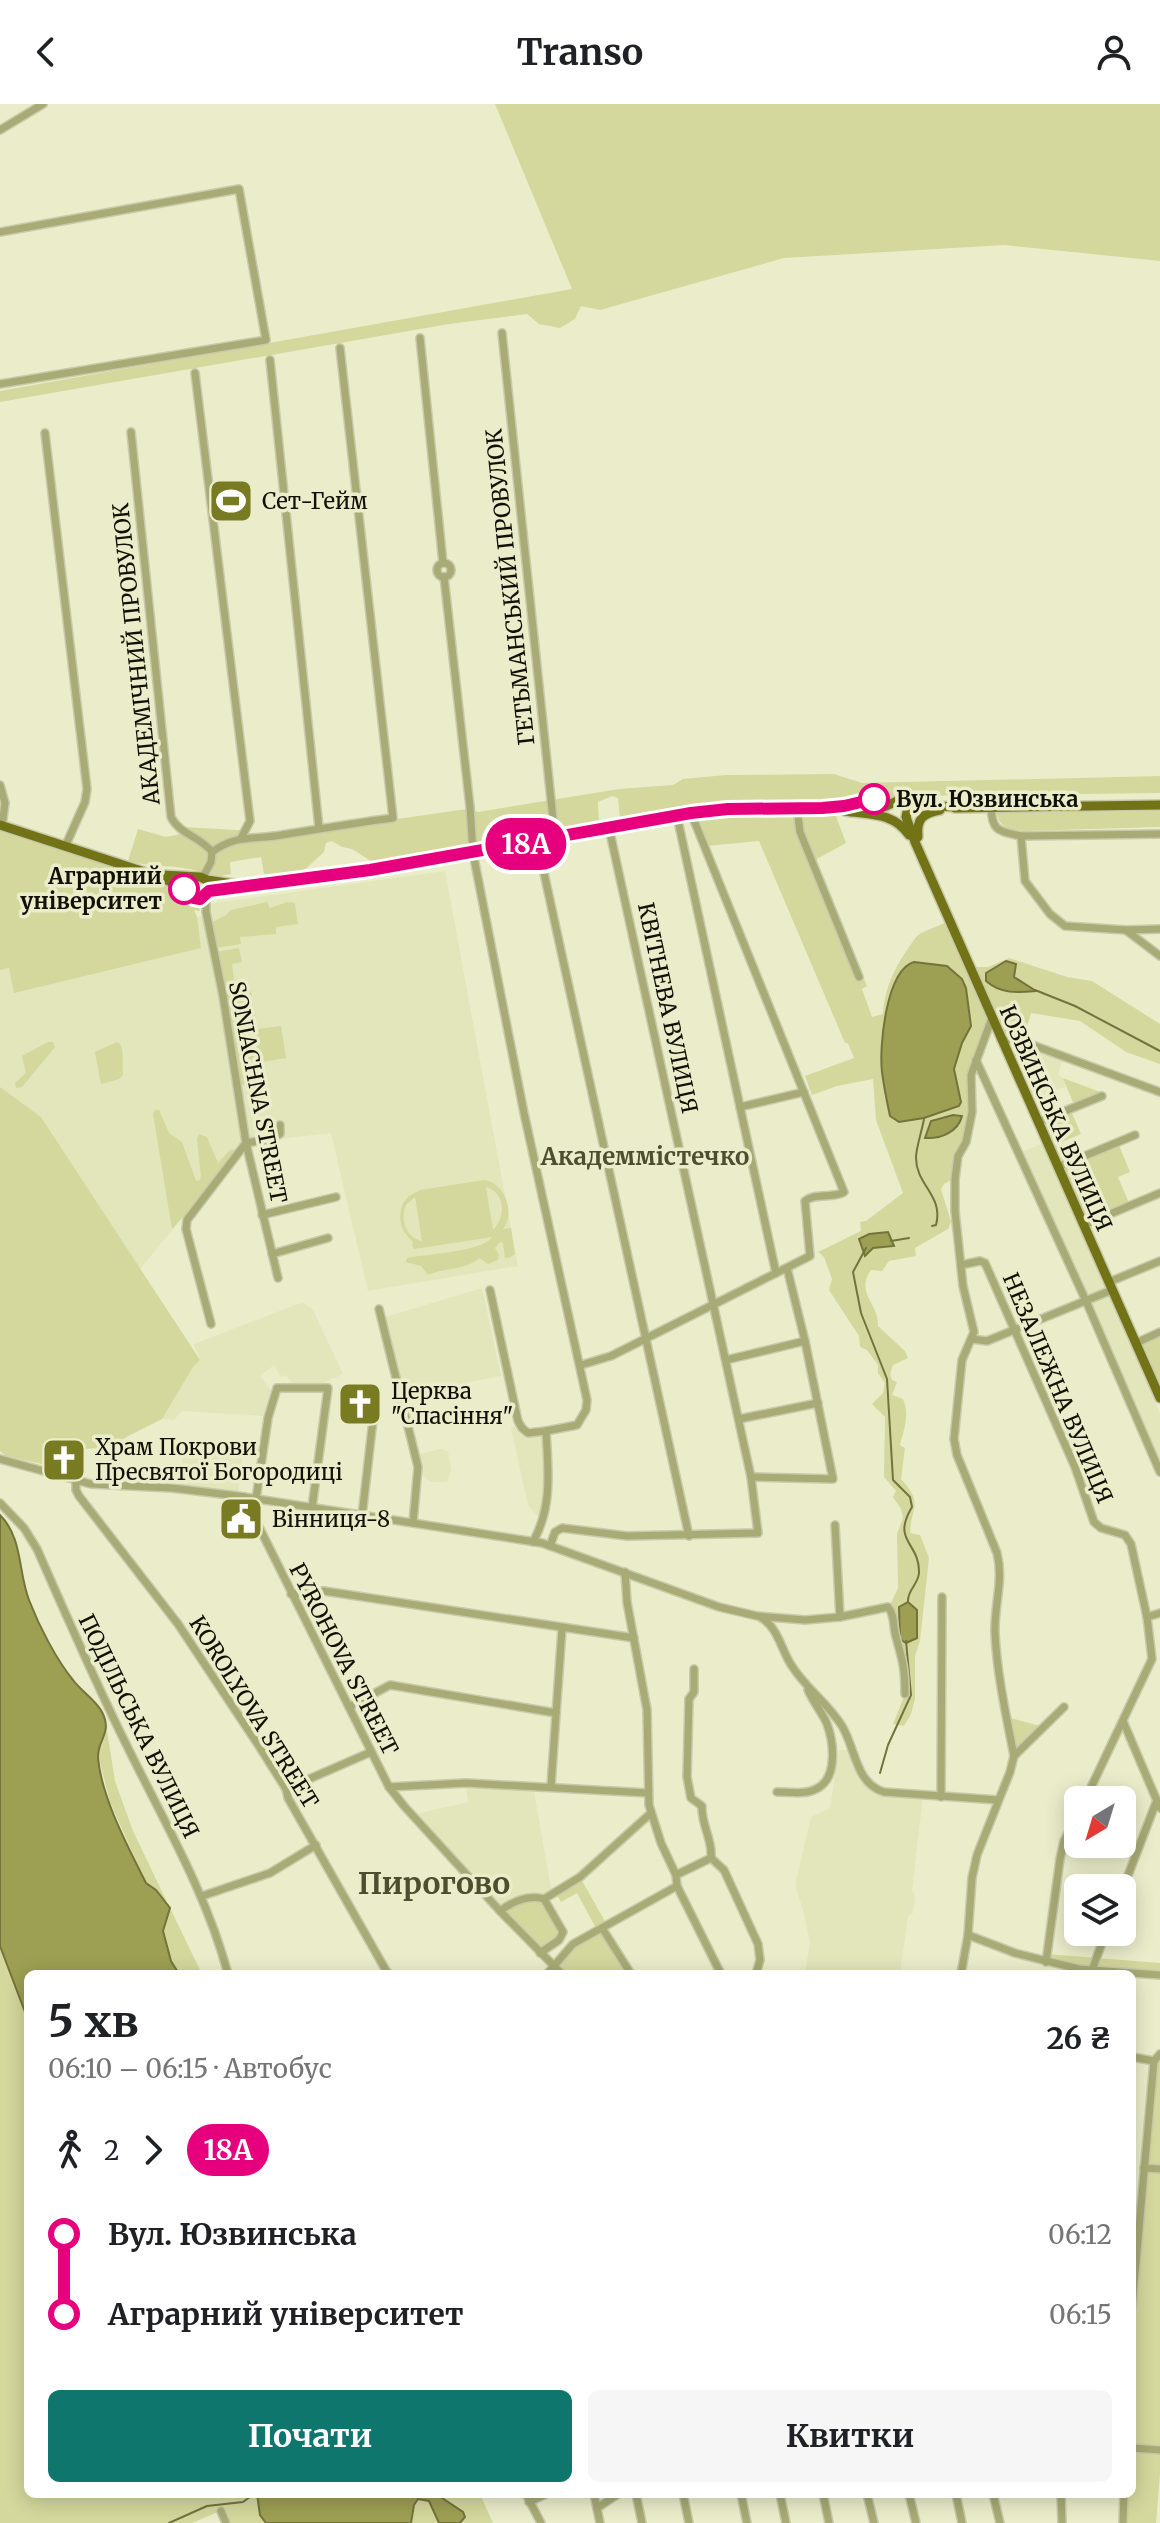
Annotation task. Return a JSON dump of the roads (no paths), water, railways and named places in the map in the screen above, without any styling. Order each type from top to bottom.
[{"type":"main road","points":[[1,825],[160,877],[200,894],[370,870],[728,809],[1160,805]]},
{"type":"main road","points":[[845,811],[958,807]]},
{"type":"main road","points":[[824,808],[894,819],[920,852]]},
{"type":"main road","points":[[920,852],[917,828],[920,819],[927,813],[946,808]]},
{"type":"main road","points":[[902,809],[920,852]]},
{"type":"main road","name":"ЮЗВИНСЬКА ВУЛИЦЯ","points":[[920,852],[1160,1398]]},
{"type":"main road","points":[[132,869],[230,884],[266,884]]},
{"type":"main road","points":[[200,894],[189,883],[202,878]]},
{"type":"main road","points":[[200,894],[202,878]]},
{"type":"street","points":[[0,130],[43,104]]},
{"type":"street","points":[[0,232],[239,189],[266,340],[0,384]]},
{"type":"street","name":"ГЕТЬМАНСЬКИЙ ПРОВУЛОК","points":[[502,333],[555,838]]},
{"type":"street","points":[[420,338],[443,563],[449,564],[451,569],[444,577],[473,853],[524,1113],[581,1365],[587,1400],[586,1410],[577,1425],[528,1433],[522,1428],[490,1290]]},
{"type":"street","points":[[202,878],[211,862],[212,852],[229,841],[393,818],[340,348]]},
{"type":"street","points":[[270,360],[319,828]]},
{"type":"street","points":[[195,373],[250,821],[241,838]]},
{"type":"street","name":"АКАДЕМІЧНИЙ ПРОВУЛОК","points":[[131,432],[171,817],[180,830],[212,852]]},
{"type":"street","points":[[45,433],[87,789],[85,802],[65,847]]},
{"type":"street","points":[[0,785],[5,803],[1,825]]},
{"type":"street","points":[[991,807],[993,823],[999,831],[1021,836],[1160,834]]},
{"type":"street","points":[[797,809],[800,832],[859,977]]},
{"type":"street","points":[[581,1365],[605,1359],[810,1256],[804,1205],[807,1198],[844,1192],[691,813]]},
{"type":"street","points":[[677,816],[776,1273]]},
{"type":"street","name":"КВІТНЕВА ВУЛИЦЯ","points":[[609,828],[715,1305],[751,1477],[758,1533],[689,1536]]},
{"type":"street","points":[[1021,836],[1025,881],[1050,914],[1065,926],[1160,929]]},
{"type":"street","points":[[537,841],[689,1536],[620,1535],[562,1528],[555,1532],[550,1546]]},
{"type":"street","name":"SONIACHNA STREET","points":[[200,894],[223,996],[246,1143],[278,1278]]},
{"type":"street","points":[[1126,930],[1160,956]]},
{"type":"street","points":[[962,1970],[977,1855],[1014,1756],[996,1654],[995,1613],[1001,1577],[999,1561],[957,1455],[954,1439],[962,1356],[972,1339],[973,1330],[964,1292],[955,1179],[958,1156],[967,1139],[973,1102],[971,1078],[992,1018]]},
{"type":"street","points":[[1001,1040],[1019,1040],[1160,1092]]},
{"type":"street","points":[[976,1060],[1160,1472]]},
{"type":"street","points":[[740,1107],[804,1092]]},
{"type":"street","points":[[1038,1122],[1102,1096]]},
{"type":"street","points":[[211,1324],[186,1229],[187,1220],[246,1143],[271,1139],[280,1134],[280,1125]]},
{"type":"street","points":[[1058,1167],[1135,1135]]},
{"type":"street","points":[[1084,1225],[1160,1193]]},
{"type":"street","points":[[262,1215],[336,1197]]},
{"type":"street","points":[[272,1254],[328,1238]]},
{"type":"street","name":"НЕЗАЛЕЖНА ВУЛИЦЯ","points":[[961,1265],[980,1261],[985,1263],[1075,1467],[1094,1522],[1101,1528],[1120,1532],[1130,1541],[1147,1617],[1152,1661],[1092,1786]]},
{"type":"street","points":[[972,1339],[987,1341],[1086,1301],[1160,1261]]},
{"type":"street","points":[[751,1477],[833,1479],[787,1268]]},
{"type":"street","points":[[379,1309],[418,1467],[413,1523]]},
{"type":"street","points":[[1136,1343],[1160,1332]]},
{"type":"street","points":[[726,1360],[805,1341]]},
{"type":"street","points":[[256,1499],[268,1418],[277,1388],[328,1388],[312,1508]]},
{"type":"street","points":[[739,1419],[818,1403]]},
{"type":"street","points":[[362,1516],[373,1420]]},
{"type":"street","points":[[533,1542],[547,1507],[546,1431]]},
{"type":"street","points":[[0,1459],[96,1484],[244,1497],[533,1542],[719,1607],[757,1616],[799,1620],[890,1608],[904,1659],[905,1694]]},
{"type":"street","name":"KOROLYOVA STREET","points":[[76,1480],[79,1496],[178,1624],[286,1789],[288,1798],[386,1970]]},
{"type":"street","name":"PYROHOVA STREET","points":[[244,1497],[389,1787],[500,1911],[559,1970]]},
{"type":"street","name":"ПОДІЛЬСЬКА ВУЛИЦЯ","points":[[0,1503],[33,1541],[117,1726],[202,1896],[220,1941],[227,1970]]},
{"type":"street","points":[[835,1525],[840,1617]]},
{"type":"street","points":[[625,1572],[627,1602],[648,1724],[651,1813],[676,1875],[677,1886],[719,1970]]},
{"type":"street","points":[[291,1594],[324,1591],[634,1638]]},
{"type":"street","points":[[941,1797],[942,1597]]},
{"type":"street","points":[[1147,1617],[1160,1613]]},
{"type":"street","points":[[757,1616],[772,1627],[791,1665],[843,1727],[866,1781],[874,1789],[998,1800]]},
{"type":"street","points":[[551,1786],[562,1629]]},
{"type":"street","points":[[694,1669],[694,1692],[689,1699],[687,1777],[691,1798],[702,1806],[703,1826],[712,1850],[711,1858]]},
{"type":"street","points":[[777,1792],[814,1790],[830,1773],[831,1737],[806,1684]]},
{"type":"street","points":[[349,1707],[390,1685],[556,1713]]},
{"type":"street","points":[[1014,1756],[1064,1707]]},
{"type":"street","points":[[1123,1721],[1158,1804],[1129,1874]]},
{"type":"street","points":[[286,1789],[371,1752]]},
{"type":"street","points":[[389,1787],[466,1783],[648,1793]]},
{"type":"street","points":[[544,1899],[580,1877],[651,1813]]},
{"type":"street","points":[[1046,1962],[1064,1841]]},
{"type":"street","points":[[202,1896],[270,1873],[316,1845]]},
{"type":"street","points":[[676,1875],[711,1858]]},
{"type":"street","points":[[711,1858],[724,1870],[758,1944],[760,1960],[757,1970]]},
{"type":"street","points":[[552,1970],[573,1944],[677,1886]]},
{"type":"street","points":[[500,1911],[512,1902],[537,1897],[544,1899],[563,1932],[559,1940],[540,1953]]},
{"type":"street","points":[[602,1928],[628,1970]]},
{"type":"street","points":[[968,1935],[1072,1970]]},
{"type":"street","points":[[1092,1970],[1101,1946]]},
{"type":"street","points":[[1136,1973],[1160,1975]]},
{"type":"street","points":[[1136,2057],[1157,2058],[1136,2249]]},
{"type":"street","points":[[1144,2168],[1160,2169]]},
{"type":"street","points":[[1136,2448],[1160,2450]]},
{"type":"street","points":[[528,2498],[541,2523]]},
{"type":"street","points":[[595,2498],[600,2523]]},
{"type":"street","points":[[597,2508],[612,2498]]},
{"type":"street","points":[[637,2498],[642,2523]]},
{"type":"street","points":[[684,2498],[689,2523]]},
{"type":"street","points":[[742,2498],[747,2523]]},
{"type":"street","points":[[781,2498],[786,2523]]},
{"type":"street","points":[[824,2498],[829,2523]]},
{"type":"street","points":[[868,2498],[874,2523]]},
{"type":"street","points":[[910,2498],[916,2523]]},
{"type":"street","points":[[957,2498],[962,2523]]},
{"type":"street","points":[[994,2498],[1000,2523]]},
{"type":"street","points":[[1061,2498],[1062,2523]]},
{"type":"street","points":[[1123,2523],[1124,2498]]},
{"type":"street","points":[[221,2511],[226,2523]]},
{"type":"waterway","points":[[1035,990],[1075,1006],[1160,1051]]},
{"type":"waterway","points":[[924,1119],[916,1158],[920,1176],[936,1206],[936,1225],[932,1226]]},
{"type":"waterway","points":[[891,1241],[909,1238]]},
{"type":"waterway","points":[[866,1248],[853,1272],[861,1313],[887,1379],[893,1480],[910,1497],[912,1507],[904,1528],[919,1573],[908,1602]]},
{"type":"waterway","points":[[880,1773],[888,1745],[911,1695],[906,1641]]},
{"type":"waterway","points":[[169,2523],[207,2506],[243,2502],[248,2498]]},
{"type":"place","name":"Сет-Гейм","points":[[231,501]]},
{"type":"place","name":"Вул. Юзвинська","points":[[874,799]]},
{"type":"place","name":"Аграрний університет","points":[[184,889]]},
{"type":"place","name":"Церква \"Спасіння\"","points":[[360,1404]]},
{"type":"place","name":"Храм Покрови Пресвятої Богородиці","points":[[64,1460]]},
{"type":"place","name":"Вінниця-8","points":[[241,1519]]},
{"type":"district","name":"Академмістечко","points":[[645,1157]]},
{"type":"district","name":"Пирогово","points":[[434,1884]]}]
